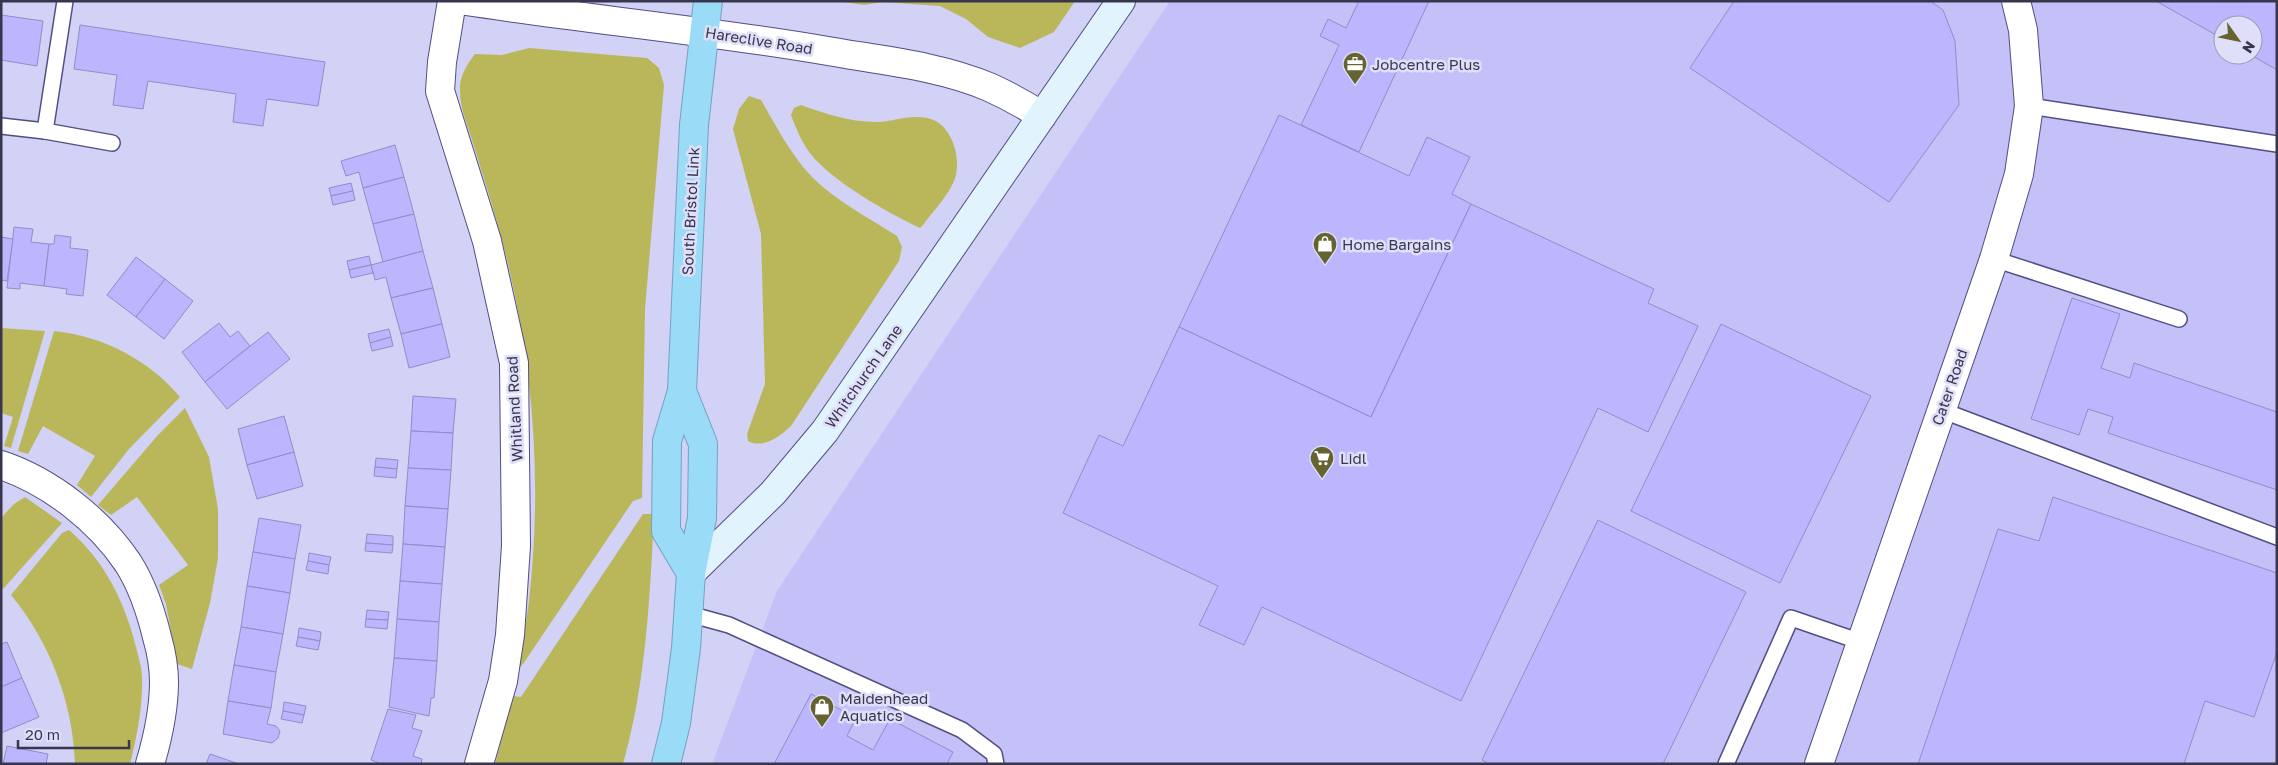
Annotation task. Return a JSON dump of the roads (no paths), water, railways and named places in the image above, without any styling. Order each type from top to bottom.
[{"type":"highway","name":"South Bristol Link","points":[[691,573],[666,531],[667,442],[682,391],[694,125],[708,1]]},
{"type":"highway","name":"South Bristol Link","points":[[682,391],[703,444],[702,518],[691,573]]},
{"type":"highway","points":[[666,764],[676,723],[689,614],[691,573]]},
{"type":"street","name":"Whitland Road","points":[[452,1],[442,62],[440,91],[487,241],[514,364],[516,546],[510,635],[502,681],[479,764]]},
{"type":"street","name":"Hareclive Road","points":[[466,1],[521,5],[705,31],[905,64],[988,86],[1042,116]]},
{"type":"street","name":"Whitchurch Lane","points":[[691,573],[773,493],[825,431],[1121,1]]},
{"type":"street","name":"Cater Road","points":[[1819,764],[1994,259],[2019,174],[2029,106],[2023,30],[2016,1]]},
{"type":"street","points":[[1,465],[15,470],[59,493],[94,524],[128,564],[150,610],[159,646],[164,681],[161,724],[150,764]]},
{"type":"lane","points":[[45,131],[66,1]]},
{"type":"lane","points":[[2029,106],[2277,144]]},
{"type":"lane","points":[[1,126],[45,131],[112,143]]},
{"type":"lane","points":[[1994,259],[2179,319]]},
{"type":"lane","points":[[1941,410],[2277,538]]},
{"type":"lane","points":[[689,614],[729,626],[962,730],[994,754],[996,764]]},
{"type":"lane","points":[[1726,764],[1791,618],[1861,642]]},
{"type":"place","name":"Jobcentre Plus","points":[[1355,85]]},
{"type":"place","name":"Home Bargains","points":[[1325,265]]},
{"type":"place","name":"Lidl","points":[[1322,479]]},
{"type":"place","name":"Maidenhead Aquatics","points":[[822,728]]}]
